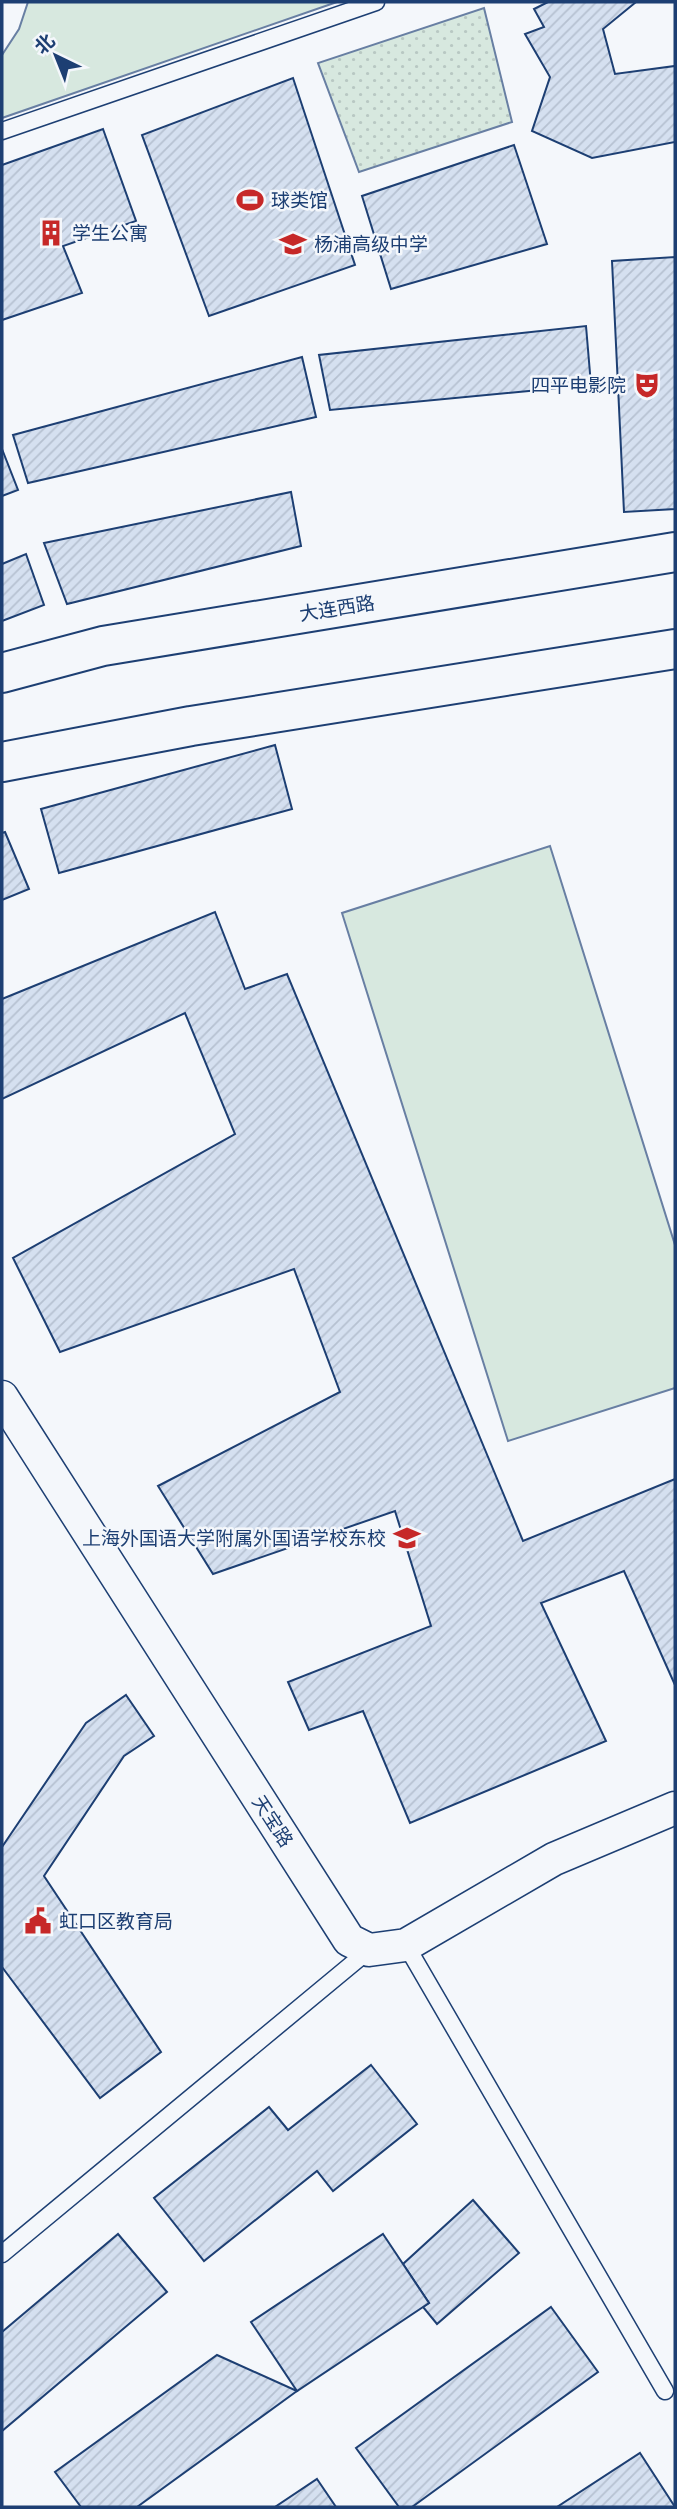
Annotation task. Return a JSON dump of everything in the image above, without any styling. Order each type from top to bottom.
[{"type":"main road","name":"大连西路","points":[[2,673],[103,646],[675,552]]},
{"type":"main road","points":[[2,762],[191,726],[675,649]]},
{"type":"street","name":"天宝路","points":[[2,1397],[349,1940],[369,1950]]},
{"type":"street","points":[[369,1950],[406,1945],[554,1859],[675,1808]]},
{"type":"lane","points":[[2,131],[376,2]]},
{"type":"lane","points":[[406,1945],[665,2390]]},
{"type":"lane","points":[[2,2254],[369,1950]]},
{"type":"shaded area","points":[[28,2],[337,2],[2,118],[2,55],[19,29]]},
{"type":"shaded area","points":[[484,8],[512,122],[359,172],[318,63]]},
{"type":"shaded area","points":[[550,846],[675,1245],[675,1388],[508,1441],[342,913]]},
{"type":"building","points":[[548,2],[636,2],[603,29],[615,74],[675,66],[675,142],[592,158],[532,131],[550,77],[525,34],[544,27],[534,9]]},
{"type":"building","name":"球类馆","points":[[293,78],[355,265],[209,316],[142,135]]},
{"type":"building","name":"学生公寓","points":[[103,129],[136,221],[63,246],[82,293],[2,320],[2,165]]},
{"type":"building","points":[[514,145],[547,244],[391,289],[362,196]]},
{"type":"building","name":"四平电影院","points":[[675,257],[675,509],[624,512],[612,261]]},
{"type":"building","points":[[586,326],[591,385],[330,410],[319,355]]},
{"type":"building","points":[[302,357],[316,417],[28,483],[13,435]]},
{"type":"building","points":[[2,449],[18,490],[2,496]]},
{"type":"building","points":[[291,492],[301,546],[67,604],[44,543]]},
{"type":"building","points":[[26,554],[44,605],[2,621],[2,564]]},
{"type":"building","points":[[275,745],[292,809],[59,873],[41,809]]},
{"type":"building","points":[[5,832],[29,889],[2,900],[2,833]]},
{"type":"building","points":[[215,912],[245,989],[287,974],[523,1541],[675,1479],[675,1685],[624,1571],[541,1603],[606,1741],[410,1823],[363,1711],[309,1730],[288,1682],[431,1626],[395,1511],[213,1574],[158,1486],[340,1392],[294,1269],[60,1352],[13,1258],[235,1134],[185,1013],[2,1099],[2,999]]},
{"type":"building","name":"虹口区教育局","points":[[126,1695],[154,1736],[124,1756],[44,1876],[161,2052],[100,2098],[2,1967],[2,1847],[86,1723]]},
{"type":"building","points":[[371,2065],[417,2124],[333,2191],[317,2171],[204,2261],[154,2198],[269,2107],[288,2130]]},
{"type":"building","points":[[473,2200],[519,2253],[437,2324],[423,2307],[429,2303],[403,2264]]},
{"type":"building","points":[[118,2234],[167,2292],[2,2431],[2,2332]]},
{"type":"building","points":[[383,2234],[429,2303],[297,2391],[251,2322]]},
{"type":"building","points":[[551,2307],[598,2372],[412,2507],[399,2507],[356,2448]]},
{"type":"building","points":[[217,2355],[297,2391],[137,2507],[81,2507],[55,2472]]},
{"type":"building","points":[[640,2453],[675,2507],[557,2507]]},
{"type":"building","points":[[317,2479],[336,2507],[275,2507]]},
{"type":"place","name":"球类馆","points":[[250,200]]},
{"type":"place","name":"学生公寓","points":[[51,233]]},
{"type":"place","name":"杨浦高级中学","points":[[293,244]]},
{"type":"place","name":"四平电影院","points":[[647,385]]},
{"type":"place","name":"上海外国语大学附属外国语学校东校","points":[[407,1538]]},
{"type":"place","name":"虹口区教育局","points":[[38,1921]]}]
